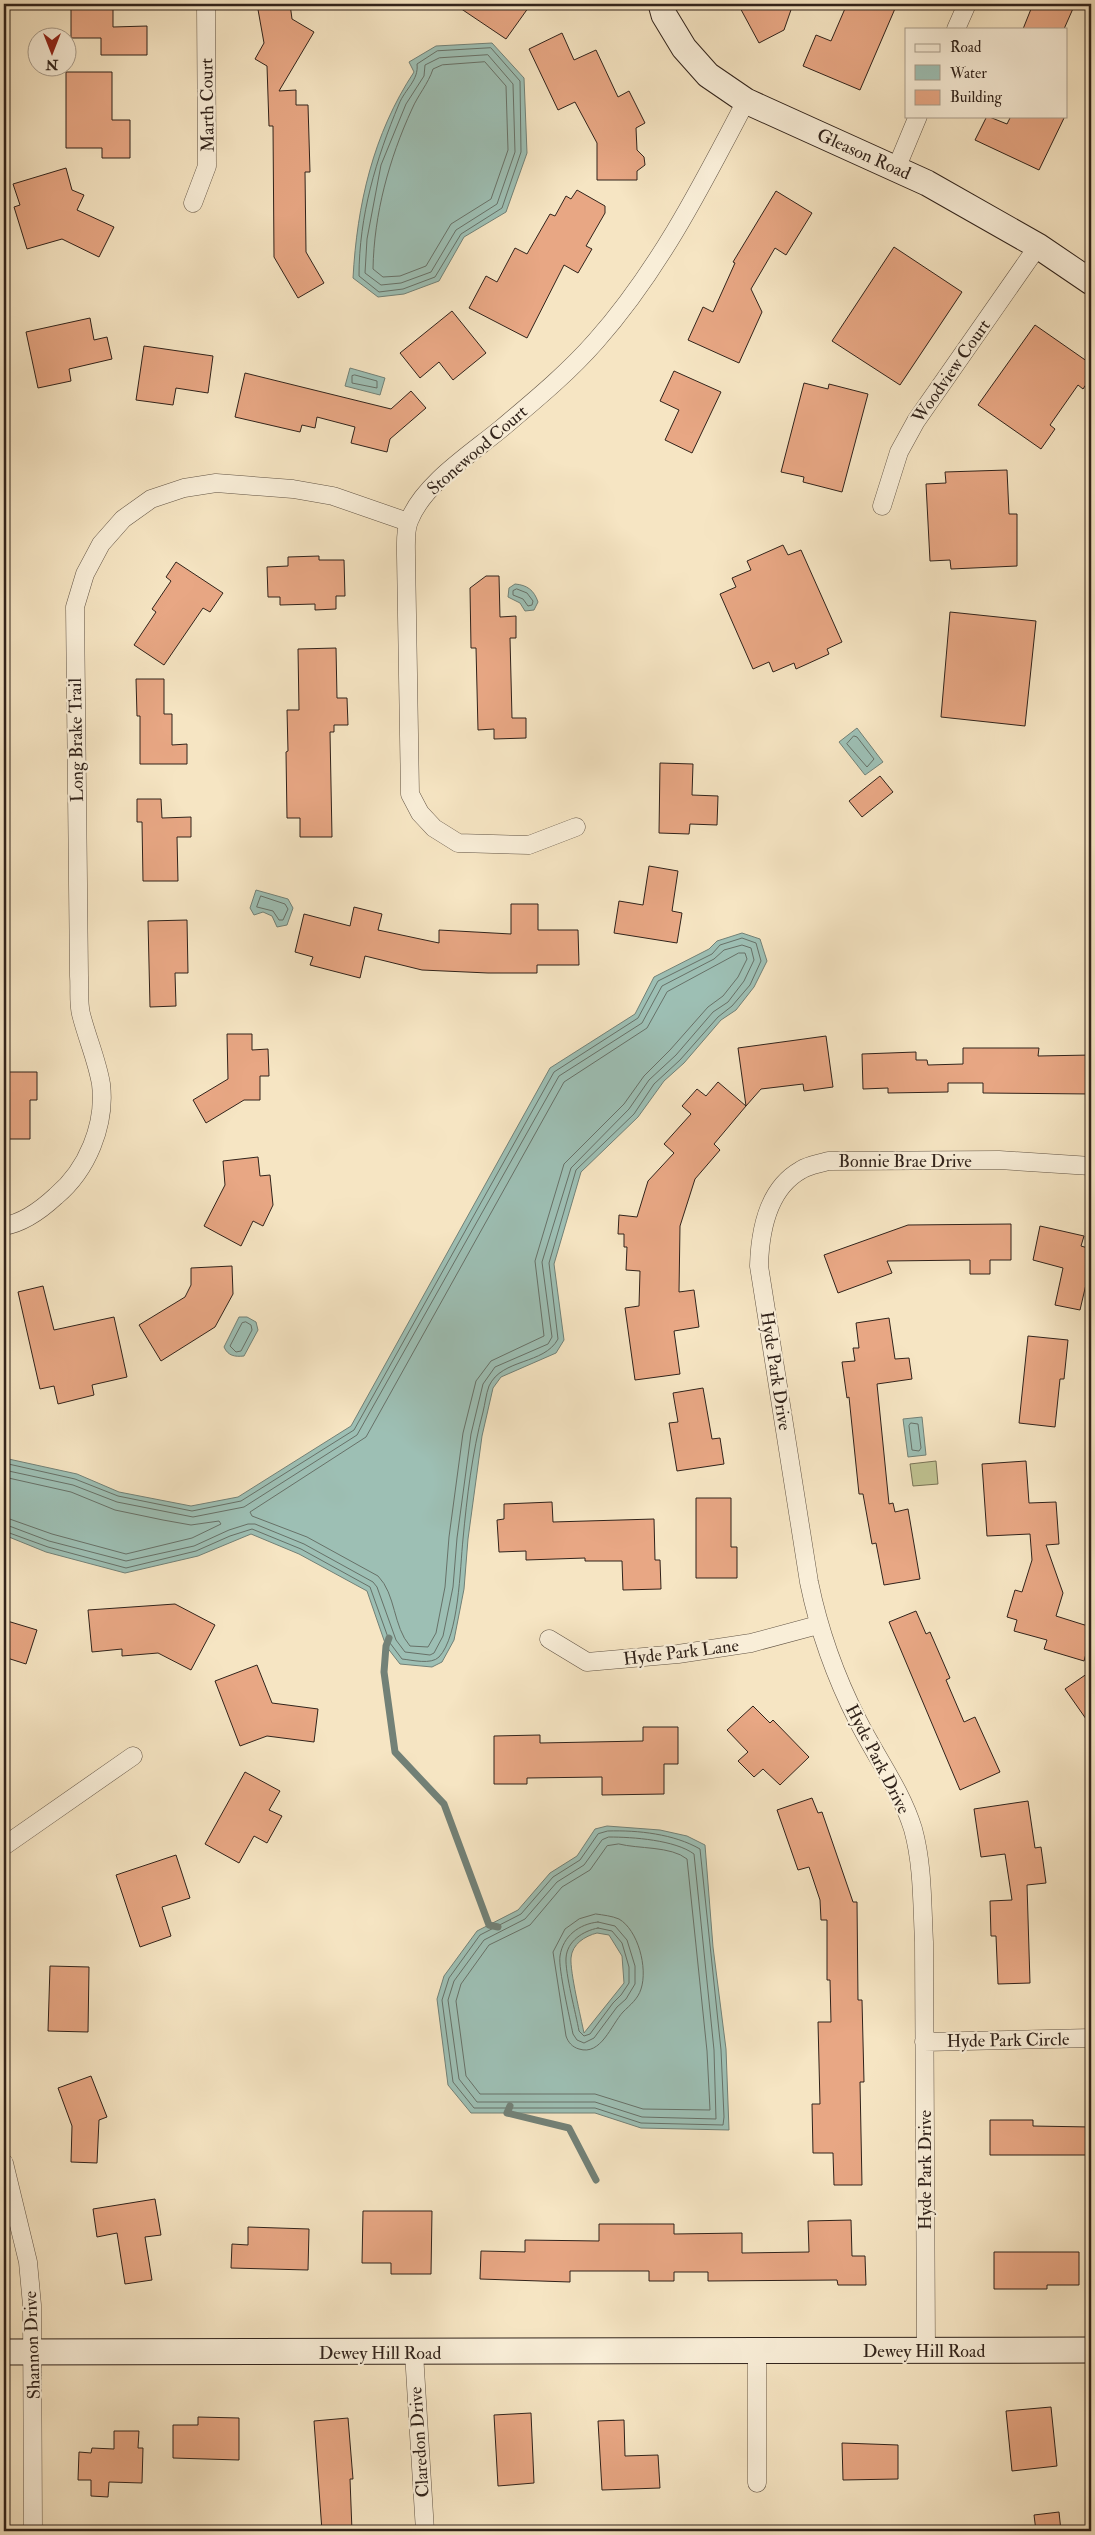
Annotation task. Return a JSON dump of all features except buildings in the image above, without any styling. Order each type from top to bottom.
[{"type":"street","name":"Marth Court","points":[[193,203],[208,166],[206,4]]},
{"type":"street","name":"Gleason Road","points":[[661,4],[664,15],[684,48],[708,75],[746,101],[896,169],[976,209],[1038,246],[1091,282]]},
{"type":"street","points":[[956,28],[967,4]]},
{"type":"street","name":"Stonewood Court","points":[[576,827],[529,845],[458,843],[434,828],[410,794],[408,773],[406,555],[408,522],[422,498],[441,479],[550,388],[596,342],[636,291],[699,193],[746,101]]},
{"type":"street","points":[[896,169],[917,118]]},
{"type":"street","name":"Woodview Court","points":[[882,506],[899,452],[916,421],[1038,246]]},
{"type":"street","name":"Long Brake Trail","points":[[4,1226],[40,1210],[69,1186],[89,1156],[99,1121],[101,1085],[93,1050],[81,1013],[79,976],[75,607],[85,574],[101,544],[123,519],[151,499],[184,488],[216,483],[293,489],[333,496],[408,522]]},
{"type":"street","name":"Bonnie Brae Drive","points":[[759,1266],[760,1240],[764,1217],[780,1189],[801,1170],[828,1161],[999,1160],[1091,1166]]},
{"type":"street","name":"Hyde Park Drive","points":[[759,1266],[809,1582],[818,1626],[837,1676],[900,1798],[913,1829],[921,1880],[926,2351]]},
{"type":"street","name":"Hyde Park Lane","points":[[548,1639],[587,1662],[678,1654],[751,1643],[818,1626]]},
{"type":"street","points":[[4,1846],[133,1756]]},
{"type":"street","name":"Hyde Park Circle","points":[[924,2042],[1091,2038]]},
{"type":"street","name":"Shannon Drive","points":[[4,2163],[28,2262],[34,2352],[33,2531]]},
{"type":"street","name":"Dewey Hill Road","points":[[4,2352],[414,2353],[1091,2350]]},
{"type":"street","points":[[757,2352],[757,2483]]},
{"type":"street","name":"Claredon Drive","points":[[414,2353],[425,2531]]},
{"type":"green space","points":[[936,1461],[938,1484],[913,1486],[910,1464]]},
{"type":"water","points":[[492,43],[524,78],[527,153],[506,212],[464,237],[439,281],[404,294],[378,297],[353,278],[358,224],[363,197],[378,145],[388,120],[414,72],[409,62],[436,46]]},
{"type":"water","points":[[350,368],[385,378],[380,395],[345,386]]},
{"type":"water","points":[[515,584],[532,591],[538,602],[534,610],[525,611],[520,603],[508,597],[509,588]]},
{"type":"water","points":[[857,728],[883,762],[865,775],[839,742]]},
{"type":"water","points":[[256,890],[288,899],[293,908],[287,925],[277,927],[272,916],[263,912],[254,915],[250,908]]},
{"type":"water","points":[[742,933],[760,939],[767,961],[754,987],[736,1010],[721,1020],[684,1063],[664,1081],[638,1117],[581,1172],[554,1264],[564,1340],[556,1353],[501,1377],[493,1388],[482,1436],[468,1539],[464,1589],[454,1640],[442,1662],[432,1667],[400,1664],[386,1646],[367,1591],[299,1554],[251,1534],[198,1556],[125,1573],[46,1552],[4,1535],[4,1458],[77,1474],[119,1492],[191,1506],[238,1497],[351,1426],[550,1068],[635,1014],[654,977],[709,949],[717,941]]},
{"type":"water","points":[[239,1317],[247,1317],[256,1322],[258,1330],[244,1356],[232,1355],[224,1347]]},
{"type":"water","points":[[922,1417],[926,1455],[908,1457],[903,1419]]},
{"type":"water","points":[[607,1826],[660,1830],[687,1836],[705,1845],[713,1947],[726,2049],[729,2130],[641,2128],[595,2113],[471,2113],[448,2085],[437,1999],[444,1976],[477,1931],[518,1910],[550,1873],[577,1856],[595,1829]],"holes":[[[597,1933],[609,1935],[622,1956],[624,1983],[584,2033],[572,1974],[572,1953],[580,1941],[588,1936]]]},
{"type":"waterway","points":[[389,1638],[386,1646],[384,1672],[395,1752],[444,1804],[489,1925],[498,1927]]},
{"type":"waterway","points":[[510,2106],[507,2113],[569,2128],[596,2180]]}]
